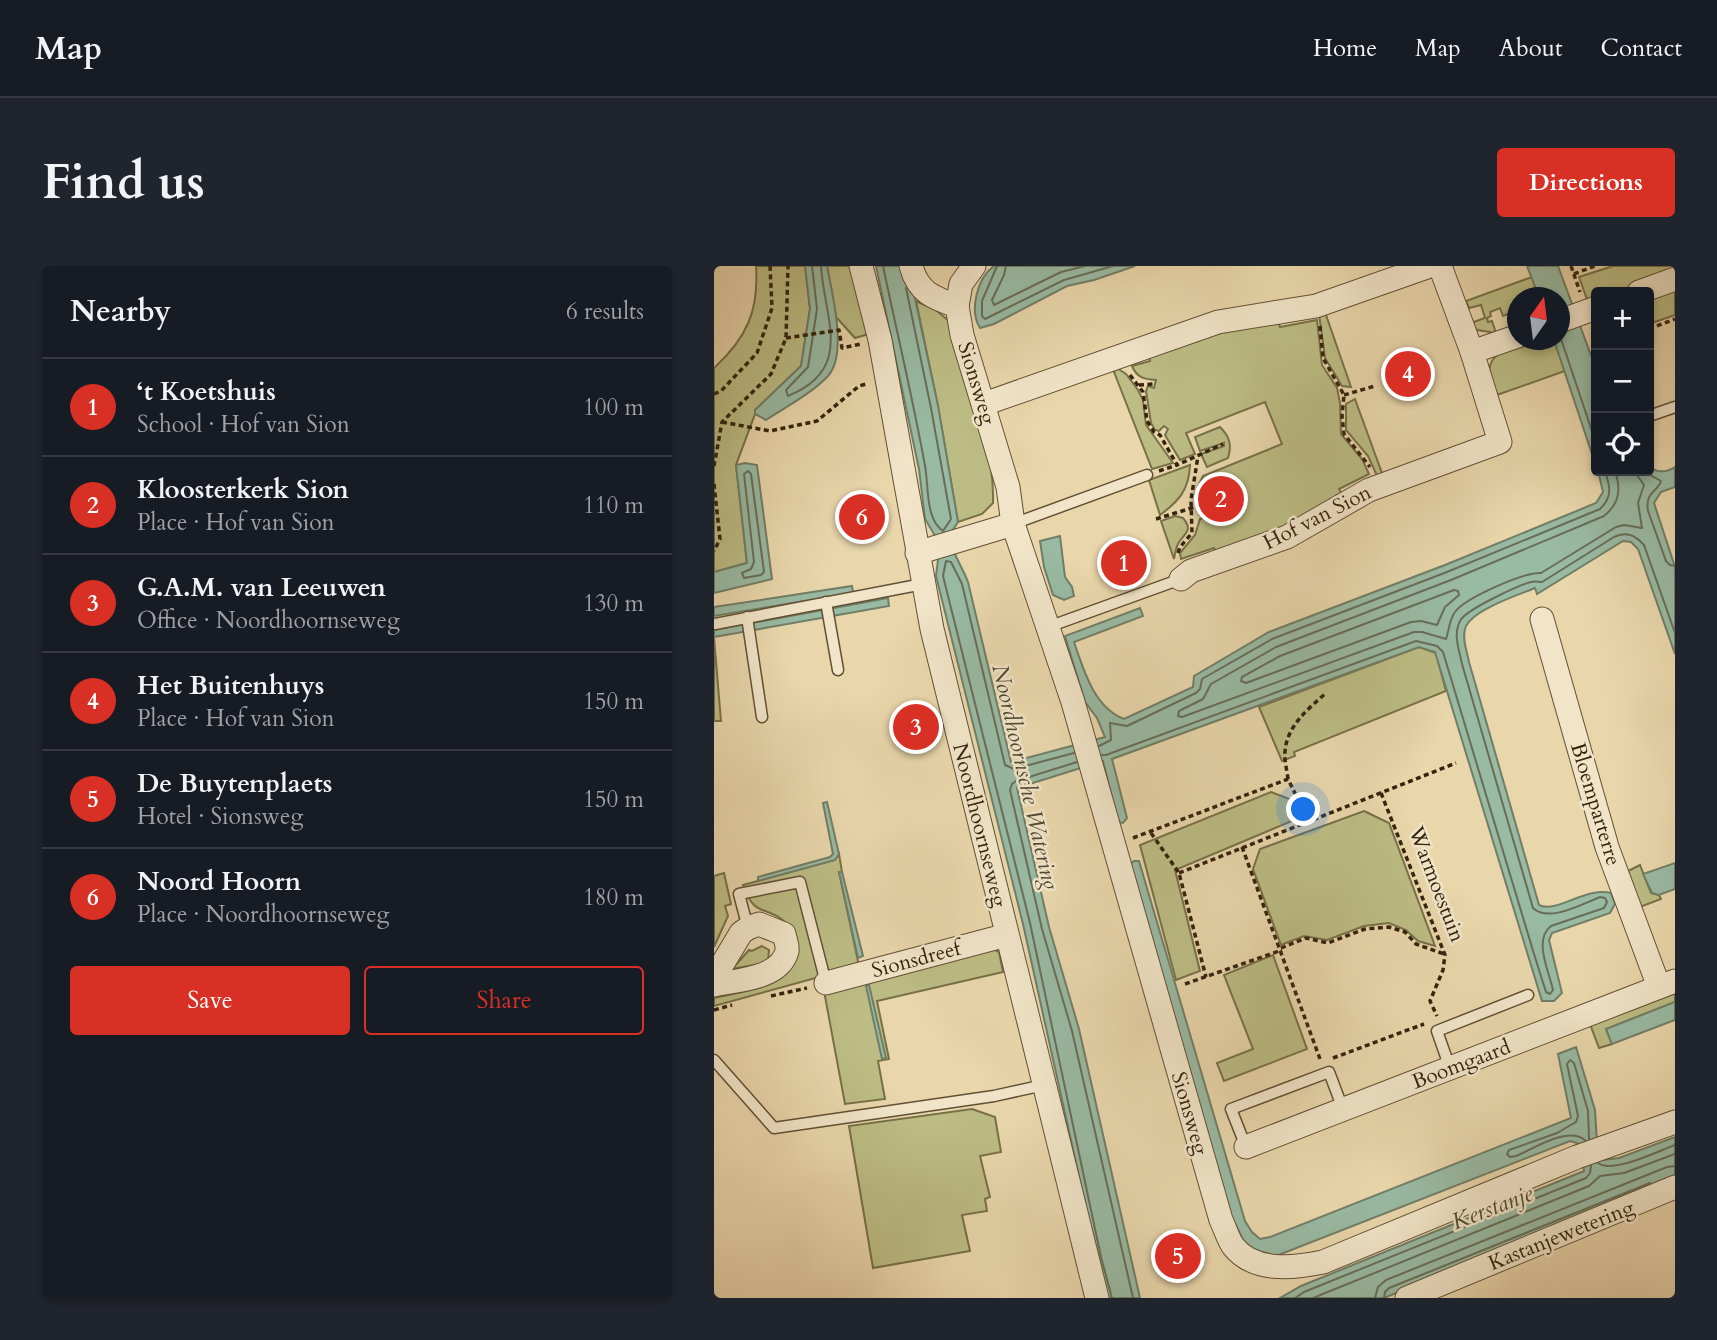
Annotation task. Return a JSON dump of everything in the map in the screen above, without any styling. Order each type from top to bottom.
[{"type":"street","name":"Noordhoornseweg","points":[[861,266],[887,377],[935,547],[923,584],[932,629],[1097,1298]]},
{"type":"street","points":[[911,266],[915,281],[934,299],[957,306],[961,284],[974,266]]},
{"type":"street","points":[[984,404],[1218,321],[1316,306],[1430,266]]},
{"type":"street","name":"Hof van Sion","points":[[1182,577],[1287,537],[1380,485],[1500,442],[1472,352],[1440,266]]},
{"type":"street","points":[[1653,287],[1675,279]]},
{"type":"street","name":"Sionsweg","points":[[957,306],[962,335],[1008,487],[1013,524],[1084,741],[1221,1220],[1233,1246],[1250,1260],[1270,1265],[1294,1268],[1323,1262],[1577,1157],[1675,1122]]},
{"type":"street","points":[[1570,317],[1589,310]]},
{"type":"street","points":[[1472,352],[1507,340]]},
{"type":"street","points":[[935,547],[1013,524]]},
{"type":"street","name":"Bloemparterre","points":[[1542,619],[1607,847],[1667,984]]},
{"type":"street","points":[[714,978],[741,933],[748,928],[759,924],[784,934],[787,949],[779,965],[769,972],[714,985]]},
{"type":"street","name":"Sionsdreef","points":[[826,983],[1007,935]]},
{"type":"street","name":"Boomgaard","points":[[1246,1147],[1667,984]]},
{"type":"street","name":"Kastanjewetering","points":[[1407,1298],[1675,1187]]},
{"type":"lane","points":[[1654,414],[1675,407]]},
{"type":"lane","points":[[1013,524],[1147,475]]},
{"type":"lane","name":"Hof van Sion","points":[[1048,627],[1182,577]]},
{"type":"lane","points":[[715,624],[923,584]]},
{"type":"lane","points":[[826,604],[838,670]]},
{"type":"lane","points":[[747,619],[762,717]]},
{"type":"lane","points":[[748,928],[739,894],[800,882],[826,983]]},
{"type":"lane","points":[[1450,1068],[1437,1031],[1440,1025],[1528,995]]},
{"type":"lane","points":[[714,1060],[774,1128],[993,1096],[1044,1085]]},
{"type":"lane","points":[[1246,1147],[1231,1109],[1325,1067],[1343,1109]]},
{"type":"path","points":[[714,394],[721,391],[757,353],[772,308],[770,266]]},
{"type":"path","points":[[714,466],[722,422],[771,374],[786,338],[788,266]]},
{"type":"path","points":[[1574,274],[1595,266]]},
{"type":"path","points":[[1316,306],[1323,358],[1344,395],[1344,434],[1366,459],[1380,485]]},
{"type":"path","points":[[1654,327],[1675,319]]},
{"type":"path","points":[[786,338],[839,330],[842,348]]},
{"type":"path","points":[[1119,358],[1143,392],[1147,421],[1154,432],[1160,435],[1177,465],[1223,444]]},
{"type":"path","points":[[722,422],[770,431],[817,421],[859,386],[887,377]]},
{"type":"path","points":[[1137,385],[1154,384]]},
{"type":"path","points":[[1344,395],[1375,386]]},
{"type":"path","points":[[1160,435],[1165,428]]},
{"type":"path","points":[[1182,577],[1178,554],[1180,547],[1192,533],[1191,509],[1198,456]]},
{"type":"path","points":[[714,484],[720,539],[714,551]]},
{"type":"path","points":[[1156,519],[1208,503]]},
{"type":"path","points":[[1309,821],[1288,779],[1284,751],[1298,719],[1326,694]]},
{"type":"path","points":[[1179,873],[1456,763]]},
{"type":"path","points":[[1114,844],[1151,833],[1288,779]]},
{"type":"path","name":"Warmoestuin","points":[[1381,793],[1445,955],[1443,970],[1430,1001],[1440,1025]]},
{"type":"path","points":[[1151,833],[1179,873],[1206,977]]},
{"type":"path","points":[[1242,847],[1325,1067],[1411,1027],[1440,1025]]},
{"type":"path","points":[[1185,984],[1306,938],[1328,943],[1365,929],[1389,927],[1405,932],[1416,944],[1445,955]]},
{"type":"green space","points":[[756,266],[805,266],[810,309],[801,366],[755,410],[736,465],[747,563],[714,572],[714,368],[735,346],[753,310]]},
{"type":"green space","points":[[827,266],[854,266],[872,333],[855,338],[836,317]]},
{"type":"green space","points":[[1613,266],[1675,266],[1675,272],[1631,287],[1591,287],[1591,301],[1588,302],[1579,277]]},
{"type":"green space","points":[[1532,277],[1536,287],[1507,287],[1507,314],[1503,316],[1500,308],[1490,312],[1491,316],[1487,318],[1488,322],[1492,321],[1496,333],[1477,330],[1471,323],[1485,318],[1481,305],[1469,308],[1466,301]]},
{"type":"green space","points":[[1675,288],[1675,315],[1654,322],[1654,295]]},
{"type":"green space","points":[[916,301],[936,310],[950,322],[979,412],[990,458],[993,503],[982,514],[958,522],[938,406]]},
{"type":"green space","points":[[1325,312],[1351,387],[1342,386],[1325,358],[1319,314]]},
{"type":"green space","points":[[1278,320],[1280,327],[1317,320],[1322,365],[1337,388],[1341,434],[1362,459],[1369,474],[1339,489],[1343,496],[1280,531],[1217,554],[1214,548],[1181,559],[1180,553],[1195,535],[1200,519],[1232,507],[1237,496],[1233,485],[1220,479],[1208,485],[1207,500],[1198,500],[1195,493],[1203,476],[1282,444],[1265,402],[1186,433],[1195,454],[1180,460],[1165,435],[1168,429],[1164,426],[1159,431],[1155,430],[1151,423],[1146,391],[1148,386],[1154,388],[1156,380],[1141,377],[1132,366],[1150,361],[1148,354],[1213,331]]},
{"type":"green space","points":[[1507,350],[1558,350],[1565,371],[1494,396],[1489,372],[1495,357]]},
{"type":"green space","points":[[1117,368],[1126,374],[1138,390],[1143,400],[1146,425],[1173,463],[1152,469],[1114,372]]},
{"type":"green space","points":[[1355,399],[1383,476],[1378,478],[1368,456],[1346,430],[1346,404]]},
{"type":"green space","points":[[1220,427],[1229,441],[1228,458],[1207,467],[1201,454],[1224,446],[1224,443],[1200,451],[1195,437]]},
{"type":"green space","points":[[1190,465],[1188,481],[1182,494],[1160,515],[1149,480]]},
{"type":"green space","points":[[1175,516],[1183,518],[1188,528],[1178,544],[1174,559],[1161,521]]},
{"type":"green space","points":[[714,638],[721,721],[714,721]]},
{"type":"green space","points":[[1419,647],[1436,653],[1446,691],[1294,752],[1295,756],[1282,761],[1259,707]]},
{"type":"green space","points":[[1271,792],[1292,800],[1299,818],[1175,870],[1200,971],[1176,980],[1140,845]]},
{"type":"green space","points":[[1364,811],[1389,823],[1435,946],[1418,941],[1406,930],[1389,923],[1364,926],[1327,940],[1304,936],[1281,945],[1253,869],[1260,849]]},
{"type":"green space","points":[[839,854],[842,872],[839,872],[859,966],[714,1006],[714,998],[755,989],[779,979],[788,971],[794,960],[790,927],[778,917],[756,907],[747,896],[743,885],[835,860]]},
{"type":"green space","points":[[1640,865],[1651,893],[1659,895],[1661,899],[1640,907],[1628,871]]},
{"type":"green space","points":[[724,873],[731,904],[725,906],[728,916],[714,947],[714,876]]},
{"type":"green space","points":[[762,946],[769,950],[770,962],[732,969],[749,950]]},
{"type":"green space","points":[[991,948],[999,952],[1003,972],[877,1001],[889,1059],[878,1061],[885,1099],[845,1104],[824,991]]},
{"type":"green space","points":[[1273,955],[1307,1049],[1224,1081],[1217,1063],[1253,1049],[1224,975]]},
{"type":"green space","points":[[1675,991],[1675,1002],[1606,1029],[1612,1044],[1599,1048],[1590,1024]]},
{"type":"green space","points":[[972,1109],[995,1117],[1001,1152],[980,1156],[990,1197],[985,1199],[987,1211],[962,1215],[970,1251],[873,1268],[849,1126]]},
{"type":"water","points":[[805,266],[827,266],[837,323],[838,339],[834,366],[828,376],[814,388],[766,420],[755,414],[755,410],[801,366],[810,309]]},
{"type":"water","name":"Noordhoornsche Watering","points":[[876,266],[908,266],[938,406],[958,522],[949,536],[968,582],[1011,762],[1105,737],[1097,718],[1085,702],[1065,636],[1140,608],[1143,616],[1074,642],[1086,676],[1098,697],[1105,706],[1124,719],[1193,687],[1194,676],[1269,632],[1445,565],[1596,503],[1603,492],[1599,476],[1654,476],[1654,469],[1662,472],[1675,467],[1675,487],[1661,492],[1654,503],[1675,567],[1675,654],[1638,549],[1631,542],[1623,541],[1537,594],[1535,588],[1484,610],[1468,622],[1464,633],[1469,662],[1539,905],[1554,906],[1602,892],[1611,893],[1615,904],[1610,913],[1552,933],[1549,940],[1562,993],[1554,1001],[1542,1001],[1435,652],[1419,647],[1112,759],[1127,818],[1123,823],[1118,822],[1103,761],[1017,788],[1049,927],[1079,1029],[1140,1298],[1106,1298],[1023,924],[936,576],[939,552],[937,539],[925,519],[919,469]]},
{"type":"water","points":[[994,266],[1135,266],[1067,286],[994,324],[980,328],[975,313],[976,295],[983,278]]},
{"type":"water","points":[[1527,266],[1558,266],[1566,287],[1535,287]]},
{"type":"water","points":[[1570,299],[1591,355],[1591,451],[1557,350],[1570,350]]},
{"type":"water","points":[[736,465],[757,465],[772,579],[714,593],[714,572],[747,563]]},
{"type":"water","points":[[1060,536],[1065,577],[1074,596],[1064,600],[1053,595],[1044,567],[1040,541]]},
{"type":"water","points":[[852,586],[853,593],[714,616],[714,607]]},
{"type":"water","points":[[888,598],[889,606],[714,637],[714,630]]},
{"type":"water","points":[[827,802],[839,854],[835,860],[758,881],[758,877],[833,854],[823,803]]},
{"type":"water","points":[[1139,861],[1245,1221],[1260,1239],[1571,1118],[1558,1054],[1576,1047],[1595,1110],[1597,1142],[1604,1160],[1619,1158],[1675,1137],[1675,1180],[1384,1298],[1280,1298],[1301,1286],[1584,1171],[1581,1149],[1577,1143],[1570,1141],[1276,1256],[1258,1255],[1244,1242],[1231,1215],[1130,864]]},
{"type":"water","points":[[1675,863],[1675,889],[1659,895],[1652,893],[1643,874]]},
{"type":"water","points":[[839,872],[842,872],[863,956],[858,958]]},
{"type":"water","points":[[869,985],[886,1058],[882,1059],[866,986]]},
{"type":"water","points":[[1675,1002],[1675,1020],[1612,1044],[1606,1029]]},
{"type":"place","name":"Het Buitenhuys","points":[[1408,374]]},
{"type":"place","name":"Kloosterkerk Sion","points":[[1221,499]]},
{"type":"place","name":"Noord Hoorn","points":[[862,517]]},
{"type":"place","name":"‘t Koetshuis","points":[[1124,563]]},
{"type":"place","name":"G.A.M. van Leeuwen","points":[[916,727]]},
{"type":"place","name":"De Buytenplaets","points":[[1178,1256]]},
{"type":"water label","name":"Kerstanje","points":[[1492,1207]]}]
